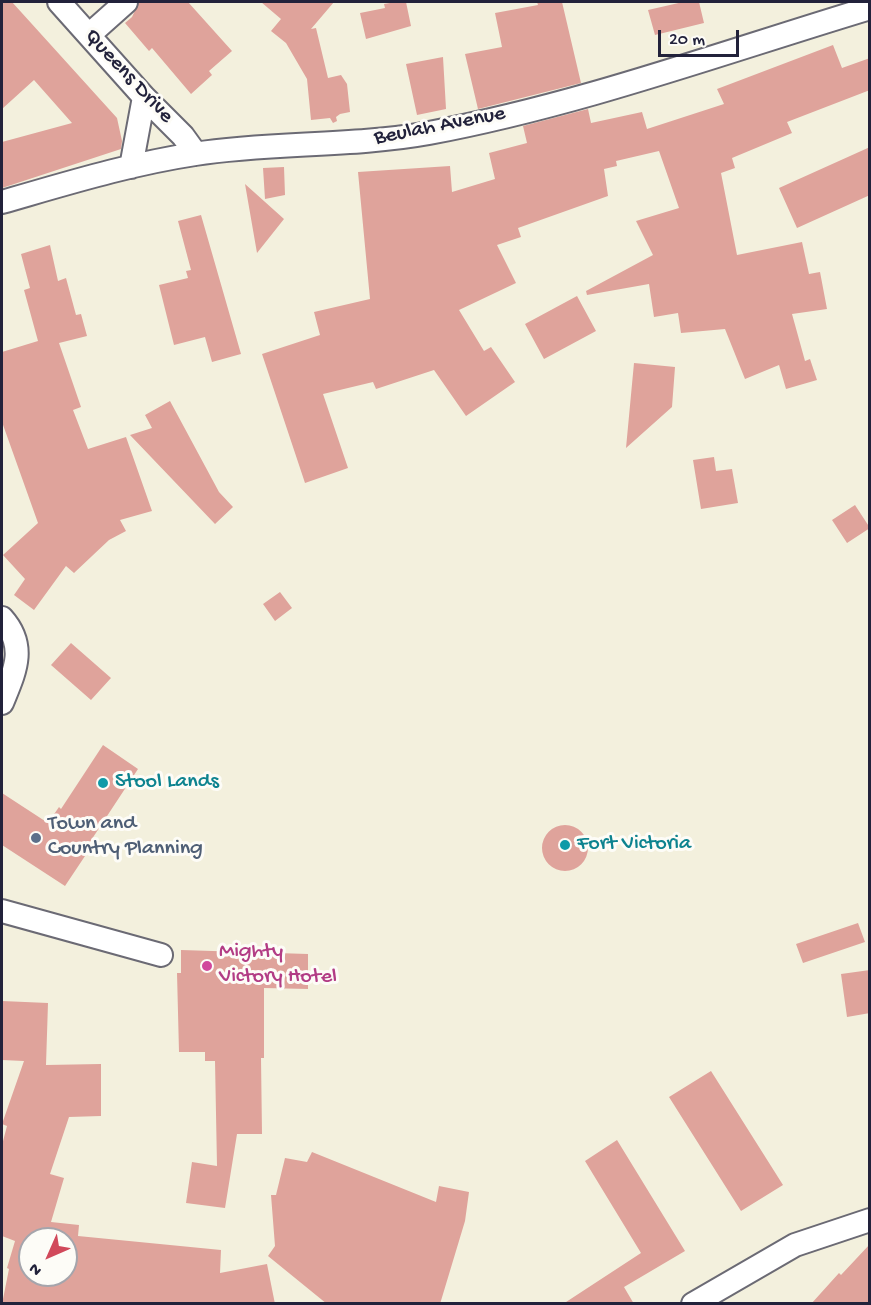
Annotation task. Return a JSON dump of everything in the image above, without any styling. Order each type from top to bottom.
[{"type":"street","name":"Queens Drive","points":[[59,2],[144,97],[183,136],[196,154]]},
{"type":"street","points":[[89,36],[126,2]]},
{"type":"street","name":"Beulah Avenue","points":[[2,202],[131,167],[196,154],[367,141],[429,133],[581,98],[870,8]]},
{"type":"street","points":[[131,167],[144,97]]},
{"type":"street","points":[[2,618],[16,645],[17,667],[2,703]]},
{"type":"street","points":[[2,911],[161,955]]},
{"type":"street","points":[[693,1304],[795,1245],[870,1220]]},
{"type":"building","points":[[2,2],[12,2],[117,118],[122,141],[121,149],[2,188],[2,142],[72,123],[34,80],[2,109]]},
{"type":"building","points":[[139,2],[188,2],[232,51],[209,71],[212,75],[191,94],[152,48],[149,51],[125,23],[132,17]]},
{"type":"building","points":[[261,2],[334,2],[311,29],[316,28],[328,78],[341,75],[347,84],[350,112],[340,114],[336,117],[337,121],[333,123],[330,118],[311,120],[307,79],[286,43],[271,31],[281,19]]},
{"type":"building","points":[[406,2],[411,26],[366,39],[360,13],[385,8],[384,4]]},
{"type":"building","points":[[537,2],[562,2],[581,83],[478,109],[465,54],[502,47],[495,13],[538,5]]},
{"type":"building","points":[[683,2],[699,2],[704,23],[655,35],[648,10]]},
{"type":"building","points":[[833,45],[842,68],[870,58],[870,90],[787,122],[792,133],[732,158],[735,168],[721,173],[737,255],[802,242],[809,274],[820,272],[827,309],[792,314],[805,361],[810,359],[817,380],[786,389],[779,365],[745,379],[725,329],[681,333],[678,313],[654,317],[649,284],[587,295],[586,291],[653,255],[636,221],[679,208],[659,151],[616,161],[617,166],[604,169],[608,196],[518,228],[521,237],[497,245],[516,283],[459,310],[484,351],[491,347],[515,382],[466,416],[434,370],[376,389],[373,382],[323,394],[348,468],[305,483],[262,354],[320,335],[314,312],[370,299],[358,172],[450,166],[452,192],[495,179],[489,153],[527,143],[523,126],[588,109],[591,123],[642,112],[647,129],[724,104],[717,89]]},
{"type":"building","points":[[443,57],[446,109],[417,115],[406,64]]},
{"type":"building","points":[[870,147],[870,195],[797,228],[779,188]]},
{"type":"building","points":[[284,167],[285,195],[265,199],[263,168]]},
{"type":"building","points":[[245,184],[284,219],[257,253]]},
{"type":"building","points":[[201,215],[241,354],[212,362],[205,337],[174,345],[159,285],[188,278],[186,271],[191,270],[178,221]]},
{"type":"building","points":[[50,245],[58,281],[66,278],[76,315],[81,314],[87,336],[59,343],[81,407],[73,410],[88,449],[126,437],[152,511],[120,520],[126,531],[109,540],[74,573],[66,566],[34,610],[14,595],[25,579],[3,555],[38,523],[2,422],[2,352],[38,341],[24,290],[30,288],[21,254]]},
{"type":"building","points":[[577,296],[596,331],[544,359],[525,324]]},
{"type":"building","points":[[634,363],[675,367],[672,407],[626,448]]},
{"type":"building","points":[[170,401],[219,492],[233,507],[215,524],[130,435],[152,428],[145,415]]},
{"type":"building","points":[[714,457],[716,471],[732,469],[738,503],[701,509],[693,460]]},
{"type":"building","points":[[855,505],[870,528],[847,543],[832,520]]},
{"type":"building","points":[[280,592],[292,608],[275,621],[263,604]]},
{"type":"building","points":[[71,643],[111,678],[91,700],[51,665]]},
{"type":"building","points":[[103,745],[138,769],[86,848],[89,850],[65,886],[2,845],[2,793],[48,823],[59,807],[61,809]]},
{"type":"building","name":"Fort Victoria","points":[[565,825],[574,826],[582,831],[587,839],[587,857],[582,865],[574,870],[565,871],[556,870],[548,865],[543,857],[542,848],[543,839],[548,831],[556,826]]},
{"type":"building","points":[[858,923],[865,942],[803,963],[796,944]]},
{"type":"building","points":[[181,950],[308,954],[308,989],[264,988],[264,1058],[261,1058],[262,1134],[237,1134],[225,1208],[186,1203],[192,1162],[217,1166],[215,1061],[205,1061],[205,1052],[179,1052],[177,973],[181,973]]},
{"type":"building","points":[[870,970],[870,1013],[847,1017],[841,974]]},
{"type":"building","points":[[2,1001],[48,1003],[46,1065],[101,1064],[101,1116],[69,1117],[50,1174],[64,1178],[51,1222],[79,1225],[78,1236],[221,1250],[220,1273],[267,1264],[275,1304],[2,1304],[9,1269],[7,1268],[15,1241],[2,1236],[2,1145],[7,1126],[2,1124],[24,1061],[2,1060]]},
{"type":"building","points":[[711,1071],[783,1185],[741,1211],[669,1097]]},
{"type":"building","points":[[617,1140],[685,1251],[624,1287],[634,1304],[563,1304],[641,1253],[585,1161]]},
{"type":"building","points":[[312,1152],[436,1202],[439,1186],[469,1192],[465,1221],[440,1304],[327,1304],[268,1256],[275,1246],[271,1195],[276,1195],[285,1158],[307,1162]]},
{"type":"building","points":[[870,1244],[870,1304],[811,1304],[839,1273],[841,1275]]},
{"type":"place","name":"Stool Lands","points":[[103,783]]},
{"type":"place","name":"Town and Country Planning","points":[[36,838]]},
{"type":"place","name":"Fort Victoria","points":[[565,845]]},
{"type":"place","name":"Mighty Victory Hotel","points":[[207,966]]}]
